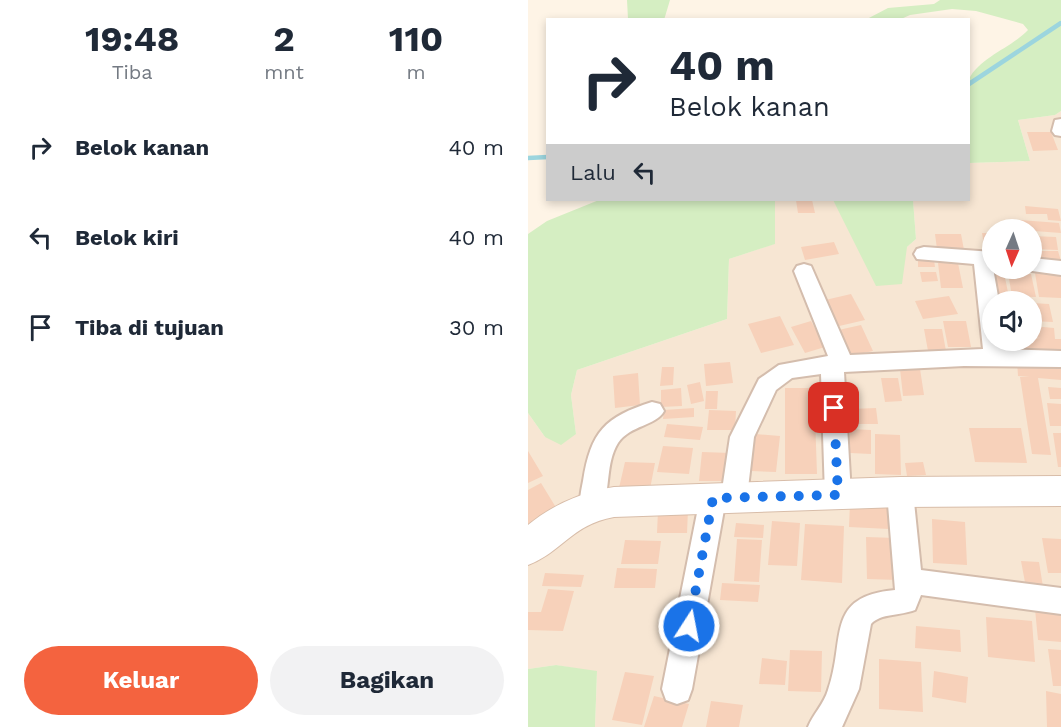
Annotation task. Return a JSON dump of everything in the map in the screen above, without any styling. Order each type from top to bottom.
[{"type":"street","points":[[1061,124],[1061,131]]},
{"type":"street","points":[[924,254],[982,259]]},
{"type":"street","points":[[1042,266],[1061,268]]},
{"type":"street","points":[[804,271],[837,364],[838,495]]},
{"type":"street","points":[[989,279],[995,356]]},
{"type":"street","points":[[677,689],[723,498],[742,437],[767,385],[788,370],[837,364],[995,356],[1061,360]]},
{"type":"street","points":[[592,505],[601,457],[608,439],[624,423],[652,411]]},
{"type":"street","points":[[528,548],[565,518],[592,505],[614,502],[900,492],[1061,491]]},
{"type":"street","points":[[823,727],[833,716],[844,696],[858,618],[864,609],[873,604],[905,601],[909,592],[900,492]]},
{"type":"street","points":[[908,581],[1061,601]]},
{"type":"shaded area","points":[[1061,111],[1061,727],[595,727],[597,672],[556,665],[528,669],[528,413],[545,437],[576,434],[571,395],[577,370],[727,319],[729,259],[774,244],[775,201],[834,201],[848,225],[907,247],[916,239],[913,201],[970,201],[970,163],[1030,161],[1018,120],[1055,115]]},
{"type":"green space","points":[[627,0],[670,0],[665,18],[628,18]]},
{"type":"green space","points":[[940,0],[1061,0],[1061,111],[1055,115],[1018,120],[1030,161],[970,163],[970,77],[980,65],[1028,30],[1023,24],[976,11],[952,9],[903,18],[869,18],[888,8],[934,4]]},
{"type":"green space","points":[[597,201],[775,201],[775,244],[729,259],[727,319],[577,370],[571,395],[576,434],[561,445],[545,437],[528,413],[528,234],[547,221]]},
{"type":"green space","points":[[834,201],[913,201],[916,239],[907,247],[902,284],[876,286]]},
{"type":"green space","points":[[556,665],[597,671],[595,727],[528,727],[528,669]]},
{"type":"building","points":[[1027,132],[1051,132],[1058,150],[1033,151]]},
{"type":"building","points":[[796,201],[812,201],[815,213],[798,213]]},
{"type":"building","points":[[1025,206],[1058,209],[1061,221],[1048,220],[1047,214],[1026,214]]},
{"type":"building","points":[[1042,222],[1059,223],[1061,233],[1042,232]]},
{"type":"building","points":[[935,234],[961,234],[964,250],[937,249]]},
{"type":"building","points":[[1042,236],[1056,237],[1058,250],[1042,249]]},
{"type":"building","points":[[834,242],[839,254],[805,260],[801,247]]},
{"type":"building","points":[[1042,251],[1058,251],[1061,261],[1042,261]]},
{"type":"building","points":[[918,260],[934,260],[935,267],[918,267]]},
{"type":"building","points":[[938,263],[958,263],[963,288],[941,288]]},
{"type":"building","points":[[920,272],[936,272],[938,281],[922,282]]},
{"type":"building","points":[[1042,274],[1061,275],[1061,298],[1042,297],[1042,291],[1038,291],[1036,279],[1042,279]]},
{"type":"building","points":[[987,279],[1005,279],[1008,291],[990,291]]},
{"type":"building","points":[[1009,279],[1032,279],[1035,291],[1011,291]]},
{"type":"building","points":[[851,294],[865,320],[835,327],[821,301]]},
{"type":"building","points":[[949,296],[958,314],[923,319],[915,301]]},
{"type":"building","points":[[1042,304],[1049,304],[1053,322],[1042,321]]},
{"type":"building","points":[[780,316],[794,345],[761,353],[748,324]]},
{"type":"building","points":[[811,321],[825,347],[805,353],[791,327]]},
{"type":"building","points":[[943,321],[966,321],[971,347],[948,347]]},
{"type":"building","points":[[861,325],[873,351],[845,357],[834,331]]},
{"type":"building","points":[[1042,327],[1054,328],[1055,339],[1061,339],[1061,356],[1017,353],[1017,351],[1042,351]]},
{"type":"building","points":[[924,329],[942,329],[946,351],[928,351]]},
{"type":"building","points":[[1017,360],[1061,365],[1061,380],[1038,378],[1051,455],[1032,454],[1020,377],[1030,377],[1018,376]]},
{"type":"building","points":[[730,362],[733,383],[706,386],[704,364]]},
{"type":"building","points":[[662,367],[674,367],[673,385],[660,386]]},
{"type":"building","points":[[900,369],[920,369],[924,395],[903,396]]},
{"type":"building","points":[[638,373],[640,405],[615,408],[613,376]]},
{"type":"building","points":[[881,378],[898,378],[902,401],[885,402]]},
{"type":"building","points":[[700,382],[704,401],[691,404],[687,385]]},
{"type":"building","points":[[1048,387],[1061,388],[1061,399],[1050,399]]},
{"type":"building","points":[[681,388],[682,406],[661,407],[661,390]]},
{"type":"building","points":[[785,388],[814,388],[817,474],[785,474]]},
{"type":"building","points":[[706,391],[718,391],[717,409],[705,409]]},
{"type":"building","points":[[1047,403],[1061,404],[1061,426],[1050,426]]},
{"type":"building","points":[[694,408],[694,417],[663,419],[664,410]]},
{"type":"building","points":[[876,408],[878,424],[853,424],[851,409]]},
{"type":"building","points":[[709,410],[736,411],[735,430],[707,430]]},
{"type":"building","points":[[667,424],[703,427],[700,440],[664,437]]},
{"type":"building","points":[[969,428],[1021,428],[1027,463],[975,462]]},
{"type":"building","points":[[850,429],[871,430],[871,454],[850,453]]},
{"type":"building","points":[[1053,433],[1061,433],[1061,467],[1058,467]]},
{"type":"building","points":[[755,434],[780,436],[776,472],[750,471]]},
{"type":"building","points":[[875,434],[900,435],[901,475],[875,474]]},
{"type":"building","points":[[663,446],[693,448],[689,474],[657,472]]},
{"type":"building","points":[[528,451],[543,476],[528,483]]},
{"type":"building","points":[[702,452],[731,453],[729,481],[699,481]]},
{"type":"building","points":[[625,462],[655,463],[650,489],[619,488]]},
{"type":"building","points":[[923,462],[926,475],[907,476],[905,463]]},
{"type":"building","points":[[541,483],[560,514],[532,530],[528,523],[528,490]]},
{"type":"building","points":[[850,503],[889,506],[889,529],[849,527]]},
{"type":"building","points":[[688,510],[687,533],[657,533],[658,511]]},
{"type":"building","points":[[932,519],[965,522],[967,565],[933,563]]},
{"type":"building","points":[[772,521],[800,523],[797,566],[768,565]]},
{"type":"building","points":[[736,523],[764,525],[763,538],[734,537]]},
{"type":"building","points":[[805,524],[844,526],[842,583],[801,580]]},
{"type":"building","points":[[866,537],[896,538],[898,580],[867,579]]},
{"type":"building","points":[[1042,538],[1061,539],[1061,573],[1048,573]]},
{"type":"building","points":[[737,539],[762,540],[759,582],[734,581]]},
{"type":"building","points":[[625,540],[661,541],[658,564],[621,564]]},
{"type":"building","points":[[1021,561],[1039,562],[1044,593],[1027,593]]},
{"type":"building","points":[[617,568],[657,569],[655,588],[614,588]]},
{"type":"building","points":[[545,573],[584,575],[581,587],[542,586]]},
{"type":"building","points":[[722,583],[760,585],[758,602],[720,600]]},
{"type":"building","points":[[548,589],[574,591],[563,631],[528,630],[528,612],[541,612]]},
{"type":"building","points":[[1035,609],[1061,611],[1061,642],[1038,640]]},
{"type":"building","points":[[986,617],[1032,621],[1035,662],[988,657]]},
{"type":"building","points":[[916,626],[960,630],[961,652],[915,648]]},
{"type":"building","points":[[1048,649],[1061,650],[1061,686],[1053,686]]},
{"type":"building","points":[[790,650],[822,651],[821,692],[788,691]]},
{"type":"building","points":[[762,658],[787,661],[785,685],[759,684]]},
{"type":"building","points":[[879,659],[921,662],[923,712],[879,709]]},
{"type":"building","points":[[934,671],[968,677],[966,703],[932,697]]},
{"type":"building","points":[[625,672],[654,676],[642,725],[612,720]]},
{"type":"building","points":[[1046,691],[1061,694],[1061,727],[1047,727]]},
{"type":"building","points":[[654,696],[689,704],[682,727],[644,727]]},
{"type":"building","points":[[711,701],[743,705],[739,727],[706,727]]},
{"type":"waterway","points":[[970,83],[1061,23]]},
{"type":"waterway","points":[[528,158],[546,157]]},
{"type":"route","points":[[689,626],[713,498],[838,495],[834,408]]}]
